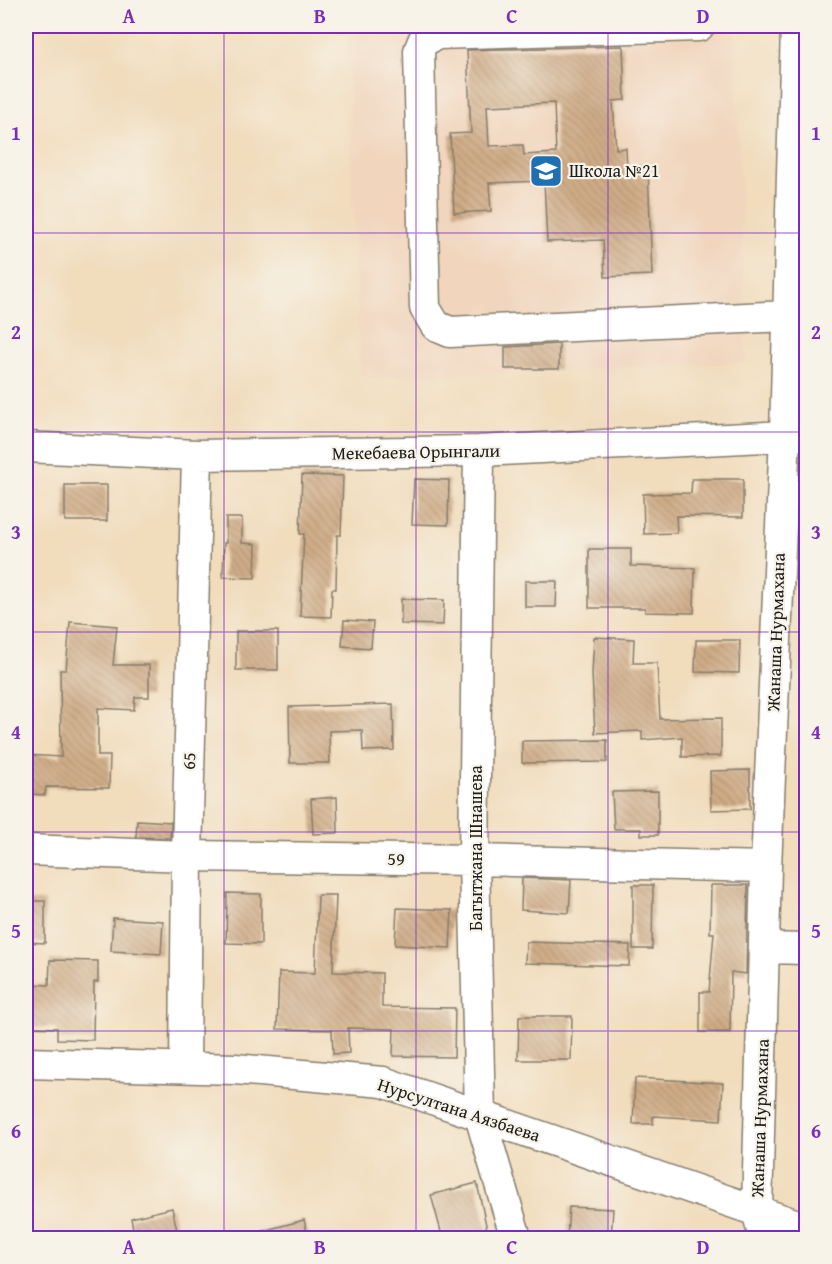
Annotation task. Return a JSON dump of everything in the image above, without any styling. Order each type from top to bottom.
[{"type":"street","points":[[699,26],[438,34],[423,41],[419,51],[425,308],[436,326],[450,332],[788,316]]},
{"type":"street","name":"Жанаша Нурмахана","points":[[764,1239],[757,1210],[766,867],[796,435],[788,316],[796,26]]},
{"type":"street","name":"Мекебаева Орынгали","points":[[26,447],[197,455],[479,451],[796,435]]},
{"type":"street","name":"Багытжана Шнашева","points":[[479,451],[474,860],[480,1116],[516,1239]]},
{"type":"street","name":"65","points":[[185,1067],[187,856],[197,455]]},
{"type":"street","name":"59","points":[[26,850],[187,856],[766,867]]},
{"type":"street","points":[[765,948],[807,950]]},
{"type":"street","name":"Нурсултана Аязбаева","points":[[26,1063],[235,1069],[383,1082],[807,1228]]},
{"type":"shaded area","name":"Школа №21","points":[[347,26],[734,26],[747,363],[360,378]]},
{"type":"building","points":[[623,46],[625,100],[613,101],[616,149],[626,148],[627,167],[648,166],[652,275],[605,277],[603,240],[547,242],[544,181],[489,183],[491,211],[454,213],[450,134],[471,133],[467,50]],"holes":[[[554,103],[556,153],[524,155],[523,145],[489,146],[487,106]]]},
{"type":"building","points":[[559,344],[559,369],[505,369],[505,347]]},
{"type":"building","points":[[302,475],[343,476],[341,535],[337,535],[336,589],[332,589],[331,617],[300,616],[304,534],[300,534]]},
{"type":"building","points":[[414,479],[449,480],[448,525],[412,524]]},
{"type":"building","points":[[692,479],[743,479],[743,517],[676,516],[677,533],[644,534],[643,494],[691,493]]},
{"type":"building","points":[[65,485],[107,485],[107,521],[65,521]]},
{"type":"building","points":[[226,518],[242,518],[242,543],[256,544],[255,578],[223,577]]},
{"type":"building","points":[[589,549],[631,549],[631,566],[695,568],[694,613],[645,612],[645,608],[589,608]]},
{"type":"building","points":[[525,581],[557,581],[556,607],[525,607]]},
{"type":"building","points":[[401,599],[444,600],[443,625],[401,624]]},
{"type":"building","points":[[344,620],[373,622],[371,648],[342,646]]},
{"type":"building","points":[[70,622],[117,626],[113,665],[149,665],[149,697],[135,697],[134,710],[98,708],[98,756],[110,756],[109,788],[46,787],[45,795],[26,794],[26,755],[61,757],[60,670],[66,670]]},
{"type":"building","points":[[236,631],[278,631],[278,670],[236,670]]},
{"type":"building","points":[[594,637],[634,639],[633,663],[657,663],[660,719],[721,718],[721,756],[682,757],[682,737],[642,740],[642,731],[595,733],[592,674]]},
{"type":"building","points":[[696,640],[740,640],[739,673],[695,672]]},
{"type":"building","points":[[393,704],[394,750],[363,751],[362,730],[329,731],[330,763],[290,763],[289,707]]},
{"type":"building","points":[[607,740],[607,762],[522,763],[522,741]]},
{"type":"building","points":[[750,770],[750,809],[711,810],[710,771]]},
{"type":"building","points":[[658,791],[658,835],[641,835],[641,829],[614,829],[612,792]]},
{"type":"building","points":[[337,797],[338,833],[313,834],[311,799]]},
{"type":"building","points":[[137,820],[171,822],[170,838],[136,837]]},
{"type":"building","points":[[522,878],[571,880],[569,913],[521,910]]},
{"type":"building","points":[[633,885],[653,885],[652,949],[633,949]]},
{"type":"building","points":[[711,885],[748,885],[746,974],[731,972],[730,1032],[700,1032],[700,992],[709,992],[714,933],[710,933]]},
{"type":"building","points":[[227,893],[261,894],[261,944],[226,943]]},
{"type":"building","points":[[318,895],[336,895],[333,972],[382,973],[382,1007],[455,1008],[454,1057],[393,1056],[394,1029],[348,1028],[349,1053],[333,1054],[332,1030],[277,1029],[279,972],[315,973]]},
{"type":"building","points":[[26,901],[45,901],[45,943],[26,942]]},
{"type":"building","points":[[397,908],[452,910],[450,948],[395,945]]},
{"type":"building","points":[[113,918],[163,921],[161,954],[111,951]]},
{"type":"building","points":[[526,942],[630,945],[629,966],[525,963]]},
{"type":"building","points":[[50,960],[98,961],[98,982],[94,982],[93,1040],[57,1039],[57,1028],[26,1027],[26,984],[49,985]]},
{"type":"building","points":[[519,1016],[572,1016],[571,1060],[518,1060]]},
{"type":"building","points":[[635,1078],[723,1083],[721,1120],[653,1116],[653,1124],[633,1124]]},
{"type":"building","points":[[477,1183],[489,1239],[443,1239],[431,1195]]},
{"type":"building","points":[[569,1207],[613,1209],[611,1239],[567,1239]]},
{"type":"building","points":[[172,1208],[179,1239],[135,1239],[131,1218]]},
{"type":"building","points":[[304,1220],[309,1239],[255,1239],[255,1233]]},
{"type":"place","name":"Школа №21","points":[[546,171]]}]
